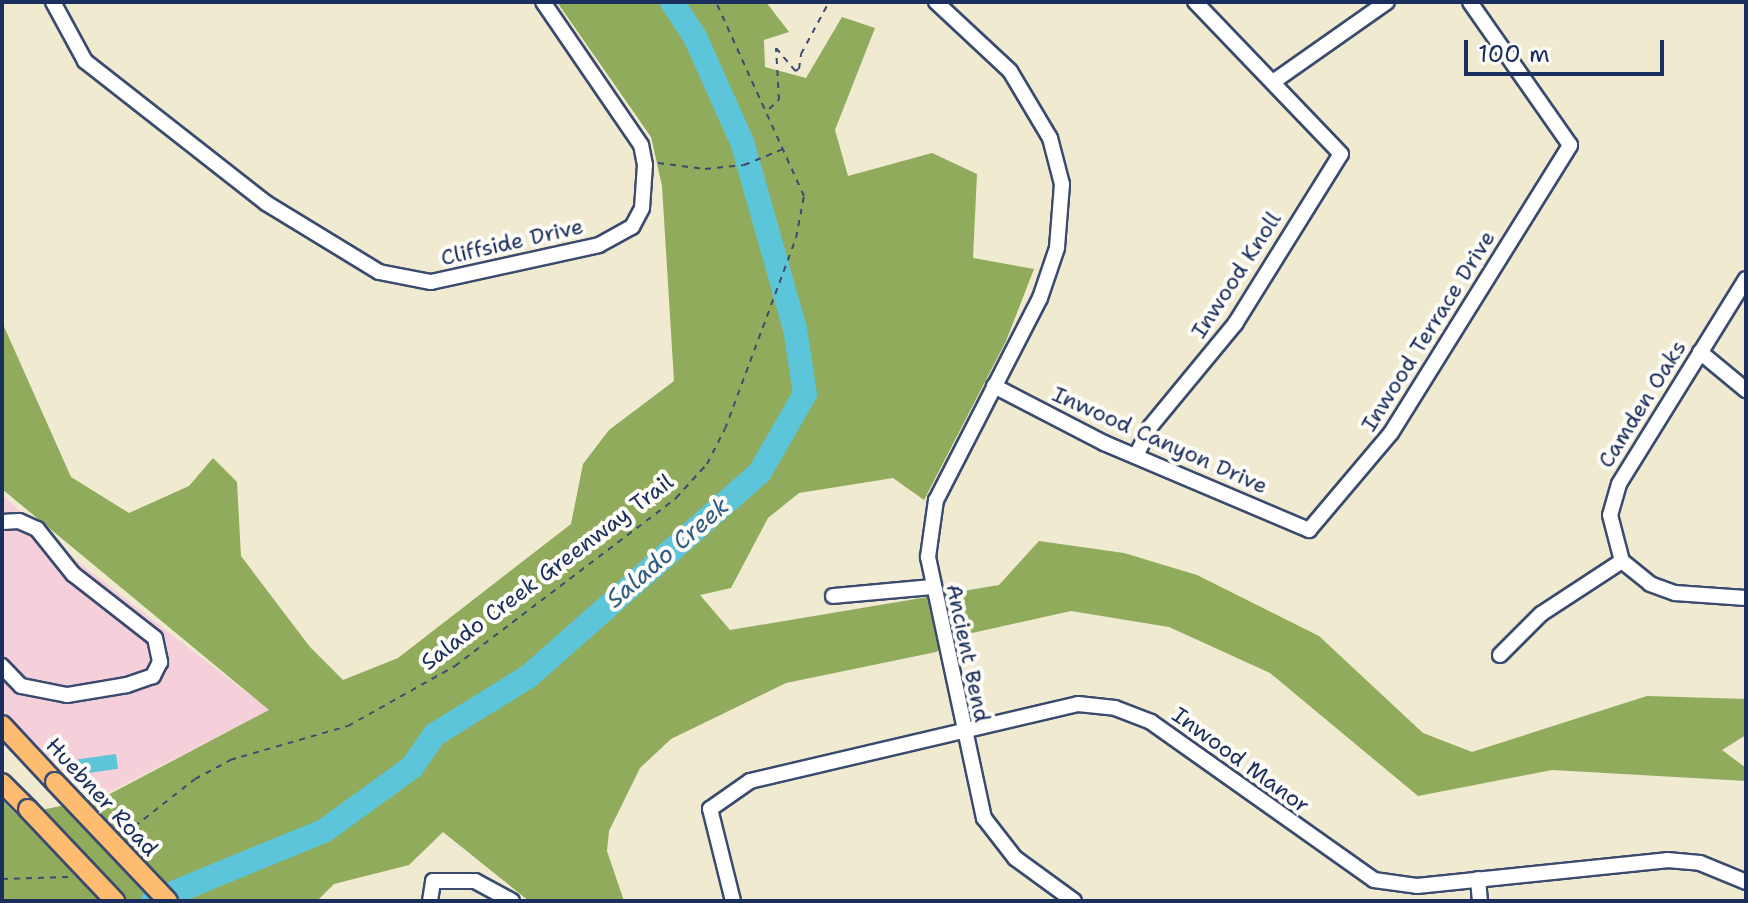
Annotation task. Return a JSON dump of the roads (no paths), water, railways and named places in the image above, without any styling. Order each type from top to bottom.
[{"type":"main road","name":"Huebner Road","points":[[2,725],[168,901]]},
{"type":"main road","points":[[2,783],[115,901]]},
{"type":"street","name":"Cliffside Drive","points":[[53,2],[85,61],[176,136],[330,245],[397,279],[431,282],[620,236],[642,208],[645,165],[641,145],[543,2]]},
{"type":"street","name":"Ancient Bend","points":[[936,2],[1010,71],[1050,138],[1062,184],[1063,216],[1045,285],[936,500],[929,536],[931,587],[979,806],[997,839],[1074,901]]},
{"type":"street","points":[[1195,2],[1273,82],[1387,2]]},
{"type":"street","name":"Inwood Terrace Drive","points":[[1309,530],[1391,433],[1570,145],[1470,2]]},
{"type":"street","name":"Inwood Knoll","points":[[1136,456],[1150,427],[1235,324],[1341,154],[1273,82]]},
{"type":"street","name":"Camden Oaks","points":[[1622,561],[1611,531],[1615,492],[1746,279]]},
{"type":"street","points":[[1700,352],[1746,390]]},
{"type":"street","name":"Inwood Canyon Drive","points":[[994,386],[1136,456],[1309,530]]},
{"type":"street","points":[[2,522],[19,521],[37,529],[73,574],[155,638],[160,662],[153,676],[127,685],[67,695],[21,686],[2,666]]},
{"type":"street","points":[[1500,655],[1541,614],[1622,561],[1650,584],[1675,593],[1746,598]]},
{"type":"street","points":[[833,596],[931,587]]},
{"type":"street","name":"Inwood Manor","points":[[733,901],[710,809],[750,781],[774,772],[1078,704],[1128,711],[1162,729],[1374,880],[1417,886],[1667,860],[1700,863],[1746,882]]},
{"type":"street","points":[[1478,879],[1480,901]]},
{"type":"street","points":[[430,901],[433,881],[475,881],[512,901]]},
{"type":"water","points":[[116,754],[118,769],[79,774],[77,759]]},
{"type":"waterway","name":"Salado Creek","points":[[153,901],[324,831],[412,767],[434,735],[529,676],[760,472],[805,394],[795,329],[742,142],[695,37],[672,2]]}]
